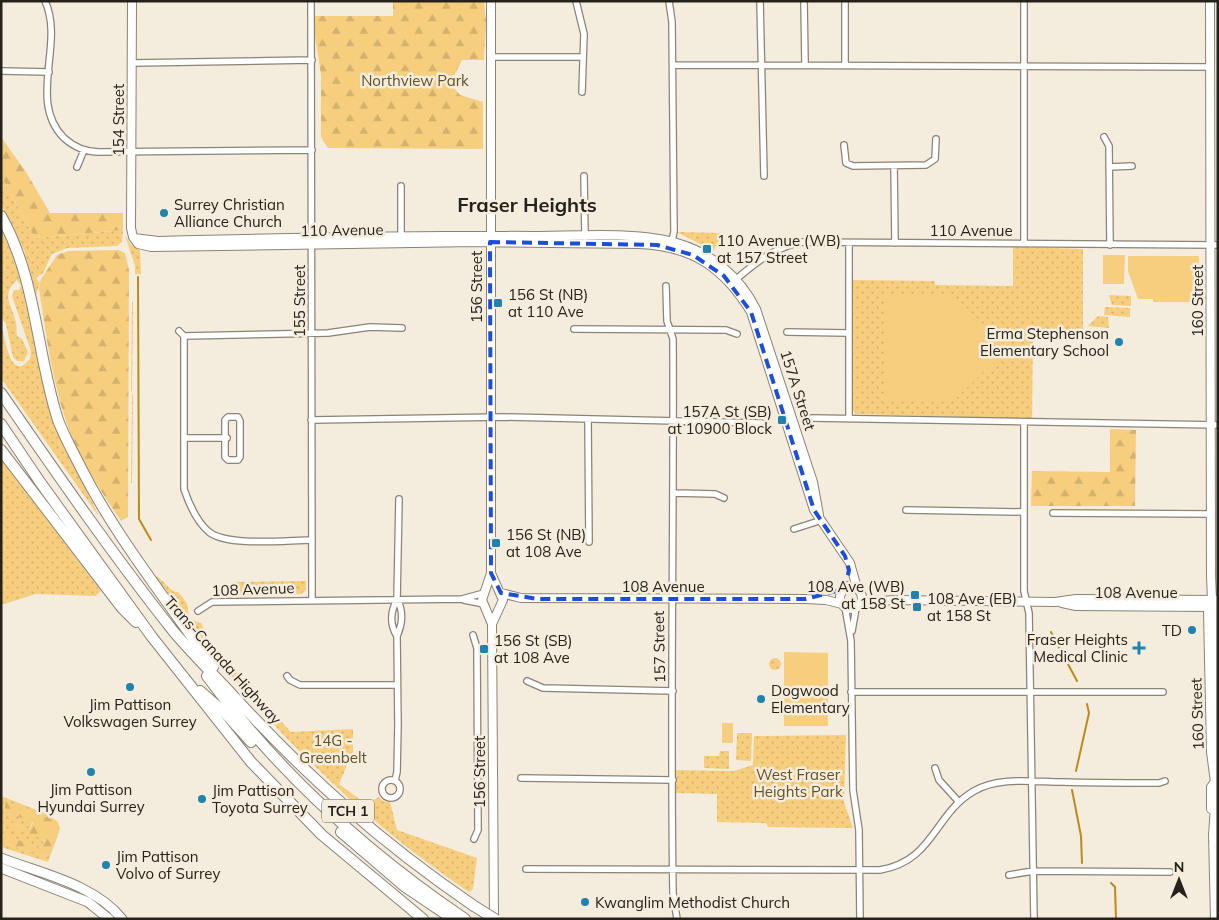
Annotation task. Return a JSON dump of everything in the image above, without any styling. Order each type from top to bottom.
[{"type":"highway","points":[[1,216],[22,260],[33,299],[51,395],[67,440],[109,519],[237,700]]},
{"type":"highway","name":"Trans-Canada Highway","points":[[1,393],[83,510],[175,633],[237,700],[288,754],[347,810],[416,866],[495,919]]},
{"type":"highway","name":"TCH 1","points":[[1,424],[40,482],[152,637],[251,762],[291,805],[360,869],[423,919]]},
{"type":"highway","points":[[1,450],[122,608],[152,637]]},
{"type":"highway","points":[[175,633],[230,707],[265,749],[306,791],[387,863],[465,919]]},
{"type":"highway","points":[[182,676],[224,712],[294,788],[333,826],[404,886],[453,919]]},
{"type":"main road","points":[[1,858],[96,894],[112,907],[122,919]]},
{"type":"main road","points":[[1,868],[88,902],[109,919]]},
{"type":"street","points":[[45,1],[51,19],[47,101],[49,113],[58,131],[69,143],[84,150],[132,152],[312,150]]},
{"type":"street","name":"154 Street","points":[[132,1],[131,230],[134,238]]},
{"type":"street","name":"155 Street","points":[[311,1],[312,601]]},
{"type":"street","name":"156 Street","points":[[491,1],[491,573],[485,592],[485,605],[492,624],[495,919]]},
{"type":"street","points":[[576,1],[583,28],[582,92]]},
{"type":"street","points":[[669,1],[672,22],[673,64],[674,232],[671,244]]},
{"type":"street","points":[[760,1],[764,176]]},
{"type":"street","points":[[804,1],[805,64]]},
{"type":"street","points":[[845,1],[845,64]]},
{"type":"street","points":[[1024,1],[1024,244]]},
{"type":"street","name":"160 Street","points":[[1210,1],[1214,245],[1214,425],[1211,514],[1217,720],[1217,751],[1214,783],[1211,787],[1210,798],[1215,919]]},
{"type":"street","points":[[492,56],[582,57]]},
{"type":"street","points":[[132,63],[312,60]]},
{"type":"street","points":[[673,64],[1211,67]]},
{"type":"street","points":[[1,71],[49,72]]},
{"type":"street","points":[[1104,137],[1109,146],[1110,245]]},
{"type":"street","points":[[844,145],[846,163],[853,166],[894,166],[930,163],[935,158],[936,139]]},
{"type":"street","points":[[77,167],[84,150]]},
{"type":"street","points":[[894,166],[895,243]]},
{"type":"street","points":[[1109,167],[1132,166]]},
{"type":"street","points":[[547,243],[554,239],[582,240],[586,237],[584,176]]},
{"type":"street","points":[[401,186],[401,240]]},
{"type":"street","name":"110 Avenue","points":[[134,238],[138,244],[148,247],[311,241],[586,237],[646,238],[706,255],[733,282],[764,255],[800,242],[1214,245]]},
{"type":"street","name":"110 Avenue","points":[[490,239],[547,243],[671,244]]},
{"type":"street","points":[[848,243],[849,419]]},
{"type":"street","name":"157A Street","points":[[733,282],[751,299],[761,322],[813,482],[821,518],[851,566],[859,591],[859,605]]},
{"type":"street","name":"157 Street","points":[[666,286],[667,321],[671,330],[673,421],[674,493],[671,599],[673,870],[677,919]]},
{"type":"street","points":[[184,336],[311,334],[365,327],[402,328]]},
{"type":"street","points":[[574,328],[726,330],[737,334]]},
{"type":"street","points":[[179,331],[184,336],[184,489],[190,508],[209,532],[228,539],[312,540]]},
{"type":"street","points":[[788,332],[848,332]]},
{"type":"street","points":[[228,417],[238,417],[240,457],[238,460],[228,460],[225,457],[227,438],[226,420],[228,417]]},
{"type":"street","points":[[311,420],[490,417],[761,422]]},
{"type":"street","points":[[812,418],[1214,425]]},
{"type":"street","points":[[588,419],[589,542]]},
{"type":"street","points":[[1024,423],[1024,591],[1029,613],[1034,919]]},
{"type":"street","points":[[184,438],[227,438]]},
{"type":"street","points":[[674,493],[715,494],[724,498]]},
{"type":"street","points":[[395,781],[397,772],[397,636],[400,628],[401,611],[397,600],[399,499]]},
{"type":"street","points":[[906,510],[1024,512]]},
{"type":"street","points":[[1053,513],[1211,514]]},
{"type":"street","points":[[794,529],[821,518]]},
{"type":"street","name":"157A Street","points":[[844,606],[844,591],[849,570],[845,556]]},
{"type":"street","name":"156 Street","points":[[491,573],[499,592],[500,605],[492,624]]},
{"type":"street","name":"108 Avenue","points":[[805,599],[844,591],[859,591],[894,600]]},
{"type":"street","name":"108 Avenue","points":[[462,599],[485,592],[499,592],[521,598],[805,599],[826,600],[844,606],[894,600],[1055,602],[1076,599],[1214,604]]},
{"type":"street","name":"108 Avenue","points":[[500,605],[521,598]]},
{"type":"street","name":"108 Avenue","points":[[198,611],[212,602],[462,599],[485,605]]},
{"type":"street","points":[[397,600],[392,610],[392,629],[397,636]]},
{"type":"street","name":"160 Street","points":[[1214,604],[1210,675],[1211,752],[1214,768]]},
{"type":"street","points":[[485,605],[490,609],[500,605]]},
{"type":"street","points":[[851,641],[859,605]]},
{"type":"street","points":[[844,606],[851,641],[853,790],[859,830],[860,919]]},
{"type":"street","name":"156 Street","points":[[473,635],[476,643],[477,657],[478,830],[474,839]]},
{"type":"street","points":[[1210,675],[1213,681],[1214,709],[1217,720]]},
{"type":"street","points":[[287,676],[290,680],[300,685],[397,685]]},
{"type":"street","points":[[527,681],[543,688],[673,691]]},
{"type":"street","points":[[851,692],[1163,692]]},
{"type":"street","points":[[935,768],[939,780],[959,802]]},
{"type":"street","points":[[521,778],[673,780]]},
{"type":"street","points":[[526,869],[884,869],[913,857],[929,842],[959,802],[973,791],[992,784],[1031,782],[1159,783],[1165,781]]},
{"type":"street","points":[[1009,875],[1033,871],[1170,872]]},
{"type":"highlighted area","points":[[490,242],[657,245],[693,255],[724,276],[751,312],[814,510],[845,556],[849,570],[845,589],[805,599],[538,599],[501,593],[491,573]]},
{"type":"green space","name":"Northview Park","points":[[393,1],[484,1],[486,21],[484,60],[462,60],[454,76],[454,88],[460,95],[483,102],[483,149],[328,148],[321,137],[321,75],[312,16],[393,16]]},
{"type":"green space","points":[[1,137],[26,172],[50,213],[123,213],[123,230],[35,238],[1,176]]},
{"type":"green space","points":[[1,176],[35,238],[123,230],[122,242],[117,246],[67,248],[52,254],[43,273],[36,278],[40,283],[36,295],[24,250],[1,205]]},
{"type":"green space","points":[[1,226],[17,262],[62,440],[100,518],[1,378],[1,323],[8,353],[16,365],[21,366],[28,361],[31,357],[31,351],[12,296],[14,290],[19,290],[21,286],[17,280],[9,291],[8,296],[16,323],[17,336],[22,339],[28,352],[24,361],[17,361],[13,357],[6,324],[1,317]]},
{"type":"green space","points":[[677,232],[723,233],[713,251]]},
{"type":"green space","points":[[125,235],[131,245],[140,250],[141,274],[135,274],[135,266]]},
{"type":"green space","points":[[1013,247],[1083,249],[1083,334],[1033,334],[1032,419],[855,414],[852,407],[851,280],[935,281],[935,285],[1013,286]]},
{"type":"green space","points":[[118,250],[125,253],[129,270],[128,517],[121,521],[84,462],[67,424],[53,374],[39,289],[41,279],[57,255],[68,251]]},
{"type":"green space","points":[[1103,255],[1125,255],[1124,284],[1103,284]]},
{"type":"green space","points":[[1128,256],[1199,256],[1198,297],[1194,302],[1153,302],[1153,299],[1138,299],[1128,271]]},
{"type":"green space","points":[[952,294],[1006,346],[1006,351],[952,402],[886,402],[885,295]]},
{"type":"green space","points":[[1109,295],[1131,296],[1131,306],[1112,305]]},
{"type":"green space","points":[[133,303],[132,392],[131,391]]},
{"type":"green space","points":[[1105,307],[1130,308],[1130,317],[1104,315]]},
{"type":"green space","points":[[1098,316],[1108,317],[1109,328],[1088,326]]},
{"type":"green space","points":[[132,394],[133,395],[131,483]]},
{"type":"green space","points":[[1110,429],[1136,430],[1135,506],[1031,506],[1032,471],[1110,472]]},
{"type":"green space","points":[[1,459],[101,591],[96,596],[36,594],[1,605]]},
{"type":"green space","points":[[155,576],[172,590],[178,592],[183,598],[190,617],[201,623],[211,643],[222,657],[223,666]]},
{"type":"green space","points":[[306,581],[306,590],[301,594],[234,595],[234,582]]},
{"type":"green space","points":[[784,652],[828,653],[828,726],[784,726]]},
{"type":"green space","points":[[222,657],[266,705],[265,715],[223,666]]},
{"type":"green space","points":[[773,658],[777,658],[781,664],[777,670],[773,670],[769,666],[769,662]]},
{"type":"green space","name":"14G - Greenbelt","points":[[266,705],[291,732],[353,729],[353,751],[339,784],[366,804],[379,797],[383,801],[390,802],[397,830],[477,858],[473,889],[469,892],[414,852],[362,810],[312,764],[265,715]]},
{"type":"green space","points":[[722,723],[733,723],[733,743],[722,743]]},
{"type":"green space","points":[[737,733],[752,733],[751,761],[736,760]]},
{"type":"green space","name":"West Fraser Heights Park","points":[[846,735],[844,802],[853,828],[768,827],[766,823],[717,822],[717,794],[674,793],[674,770],[734,771],[753,765],[754,736]]},
{"type":"green space","points":[[720,751],[729,751],[729,769],[704,768],[704,756],[719,756]]},
{"type":"green space","points":[[1,796],[47,814],[58,822],[8,812],[32,821],[30,829],[9,822],[45,839],[42,847],[37,848],[1,833]]},
{"type":"green space","points":[[6,801],[58,822],[58,830],[47,857],[1,842],[1,833],[38,848],[42,847],[45,840],[7,826],[9,822],[30,829],[33,823],[8,812],[5,808]]},
{"type":"green space","points":[[58,822],[60,829],[48,862],[1,847],[1,842],[47,857]]},
{"type":"waterway","points":[[138,277],[139,519],[151,540]]},
{"type":"waterway","points":[[1051,632],[1077,681]]},
{"type":"waterway","points":[[1076,771],[1089,713],[1087,704]]},
{"type":"waterway","points":[[1072,790],[1081,836],[1082,863]]},
{"type":"waterway","points":[[1111,883],[1115,887],[1116,919]]},
{"type":"place","name":"Surrey Christian Alliance Church","points":[[164,213]]},
{"type":"place","name":"110 Avenue (WB) at 157 Street","points":[[707,249]]},
{"type":"place","name":"156 St (NB) at 110 Ave","points":[[498,303]]},
{"type":"place","name":"Erma Stephenson Elementary School","points":[[1119,342]]},
{"type":"place","name":"157A St (SB) at 10900 Block","points":[[782,420]]},
{"type":"place","name":"156 St (NB) at 108 Ave","points":[[496,543]]},
{"type":"place","name":"108 Ave (WB) at 158 St","points":[[915,595]]},
{"type":"place","name":"108 Ave (EB) at 158 St","points":[[917,607]]},
{"type":"place","name":"TD","points":[[1192,630]]},
{"type":"place","name":"Fraser Heights Medical Clinic","points":[[1139,648]]},
{"type":"place","name":"156 St (SB) at 108 Ave","points":[[484,649]]},
{"type":"place","name":"Jim Pattison Volkswagen Surrey","points":[[130,687]]},
{"type":"place","name":"Dogwood Elementary","points":[[761,699]]},
{"type":"place","name":"Jim Pattison Hyundai Surrey","points":[[91,772]]},
{"type":"place","name":"Jim Pattison Toyota Surrey","points":[[202,799]]},
{"type":"place","name":"Jim Pattison Volvo of Surrey","points":[[106,865]]},
{"type":"place","name":"Kwanglim Methodist Church","points":[[585,902]]},
{"type":"district","name":"Fraser Heights","points":[[527,204]]}]
